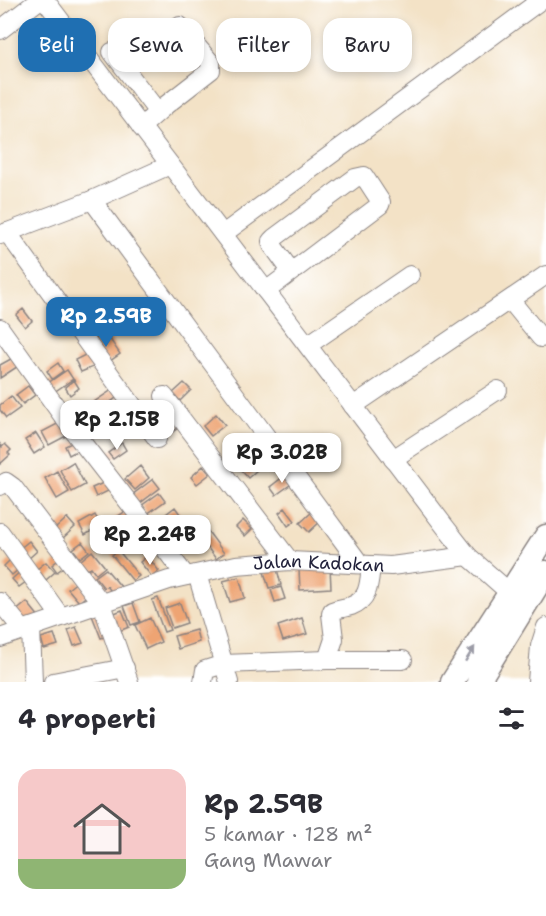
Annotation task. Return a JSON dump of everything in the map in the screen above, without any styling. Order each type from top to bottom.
[{"type":"main road","points":[[478,682],[510,593],[546,536]]},
{"type":"main road","points":[[452,682],[497,633],[546,572]]},
{"type":"street","points":[[0,18],[25,0]]},
{"type":"street","points":[[0,30],[39,0]]},
{"type":"street","points":[[45,0],[468,556],[510,593]]},
{"type":"street","points":[[223,234],[541,0]]},
{"type":"street","points":[[141,127],[211,70],[211,63],[204,55]]},
{"type":"street","points":[[128,72],[158,111]]},
{"type":"street","points":[[157,439],[3,233],[92,200],[170,165]]},
{"type":"street","points":[[266,291],[380,205],[381,202],[364,176],[355,178],[271,241],[291,271]]},
{"type":"street","points":[[92,200],[365,564],[369,590],[363,598],[352,605],[332,611],[334,639],[327,660]]},
{"type":"street","points":[[308,345],[410,275]]},
{"type":"street","points":[[353,406],[511,301],[546,275]]},
{"type":"street","points":[[511,301],[541,338]]},
{"type":"street","points":[[0,328],[77,436],[191,575],[226,673]]},
{"type":"street","points":[[393,459],[498,390]]},
{"type":"street","points":[[164,396],[290,561]]},
{"type":"street","points":[[0,486],[6,482],[13,487],[102,604],[127,675],[53,682]]},
{"type":"street","points":[[0,532],[61,617]]},
{"type":"street","name":"Jalan Kadokan","points":[[0,638],[169,580],[237,565],[290,561],[418,564],[468,556]]},
{"type":"street","points":[[0,602],[27,628],[33,682]]},
{"type":"street","points":[[540,671],[540,646],[546,627]]},
{"type":"street","points":[[203,682],[205,670],[226,673],[327,660],[403,660]]},
{"type":"building","points":[[23,309],[32,321],[25,327],[16,315]]},
{"type":"building","points":[[105,332],[120,354],[107,363],[91,342]]},
{"type":"building","points":[[87,354],[93,367],[81,372],[75,360]]},
{"type":"building","points":[[18,355],[23,363],[0,378],[0,365]]},
{"type":"building","points":[[58,363],[63,371],[52,379],[47,371]]},
{"type":"building","points":[[67,370],[73,379],[54,392],[48,383]]},
{"type":"building","points":[[74,380],[79,388],[70,395],[65,387]]},
{"type":"building","points":[[184,383],[191,390],[180,401],[173,393]]},
{"type":"building","points":[[28,386],[35,395],[23,404],[16,395]]},
{"type":"building","points":[[115,388],[120,395],[100,410],[94,402]]},
{"type":"building","points":[[11,396],[20,408],[6,418],[0,410],[0,405]]},
{"type":"building","points":[[94,410],[98,415],[81,428],[77,423]]},
{"type":"building","points":[[167,413],[178,428],[171,433],[159,418]]},
{"type":"building","points":[[216,414],[225,425],[211,436],[203,426]]},
{"type":"building","points":[[63,421],[70,434],[49,445],[42,432]]},
{"type":"building","points":[[36,433],[45,447],[34,454],[25,440]]},
{"type":"building","points":[[78,440],[82,448],[69,455],[65,446]]},
{"type":"building","points":[[122,443],[126,450],[113,459],[108,453]]},
{"type":"building","points":[[0,444],[2,447],[5,444],[11,450],[8,453],[10,455],[0,464]]},
{"type":"building","points":[[250,461],[258,469],[248,478],[241,470]]},
{"type":"building","points":[[73,462],[85,485],[72,492],[60,470]]},
{"type":"building","points":[[140,466],[149,478],[135,490],[125,479]]},
{"type":"building","points":[[203,466],[210,474],[197,484],[191,477]]},
{"type":"building","points":[[57,471],[69,492],[57,499],[45,478]]},
{"type":"building","points":[[288,473],[294,482],[276,495],[270,487]]},
{"type":"building","points":[[153,479],[160,488],[139,504],[132,495]]},
{"type":"building","points":[[110,480],[114,488],[96,497],[92,488]]},
{"type":"building","points":[[159,493],[165,501],[147,514],[141,506]]},
{"type":"building","points":[[175,507],[180,514],[162,528],[157,521]]},
{"type":"building","points":[[285,508],[295,521],[288,526],[279,513]]},
{"type":"building","points":[[126,511],[130,516],[115,527],[111,521]]},
{"type":"building","points":[[313,511],[322,520],[309,532],[300,523]]},
{"type":"building","points":[[95,515],[101,526],[85,535],[79,524]]},
{"type":"building","points":[[67,518],[75,527],[63,538],[55,529]]},
{"type":"building","points":[[243,520],[252,529],[245,536],[236,527]]},
{"type":"building","points":[[187,527],[201,546],[193,552],[179,534]]},
{"type":"building","points":[[207,530],[224,553],[216,559],[199,536]]},
{"type":"building","points":[[153,535],[159,542],[147,552],[141,545]]},
{"type":"building","points":[[29,541],[37,551],[27,560],[18,550]]},
{"type":"building","points":[[82,542],[89,551],[80,558],[73,549]]},
{"type":"building","points":[[118,550],[139,576],[133,581],[112,555]]},
{"type":"building","points":[[92,551],[105,567],[96,574],[91,567],[88,570],[80,561]]},
{"type":"building","points":[[63,556],[68,564],[57,572],[52,565]]},
{"type":"building","points":[[147,556],[159,571],[152,577],[140,562]]},
{"type":"building","points":[[10,560],[19,569],[12,575],[4,566]]},
{"type":"building","points":[[46,562],[55,572],[46,580],[37,569]]},
{"type":"building","points":[[330,567],[331,588],[300,590],[299,569]]},
{"type":"building","points":[[106,569],[122,588],[114,595],[95,577]]},
{"type":"building","points":[[277,569],[281,585],[269,588],[264,572]]},
{"type":"building","points":[[22,570],[30,579],[19,587],[12,579]]},
{"type":"building","points":[[239,577],[245,598],[230,602],[223,581]]},
{"type":"building","points":[[78,581],[89,594],[79,602],[68,589]]},
{"type":"building","points":[[281,587],[285,599],[275,602],[271,590]]},
{"type":"building","points":[[158,598],[170,630],[164,632],[152,600]]},
{"type":"building","points":[[27,602],[39,617],[28,627],[15,612]]},
{"type":"building","points":[[133,603],[140,622],[131,625],[124,606]]},
{"type":"building","points":[[180,603],[187,623],[172,628],[165,608]]},
{"type":"building","points":[[101,609],[111,635],[101,638],[91,613]]},
{"type":"building","points":[[122,610],[129,627],[119,631],[112,614]]},
{"type":"building","points":[[150,618],[161,642],[146,649],[135,625]]},
{"type":"building","points":[[302,618],[307,634],[283,641],[278,626]]},
{"type":"building","points":[[76,627],[83,643],[74,646],[68,630]]},
{"type":"building","points":[[196,630],[199,642],[178,649],[174,636]]},
{"type":"building","points":[[54,634],[58,645],[44,649],[41,638]]}]
